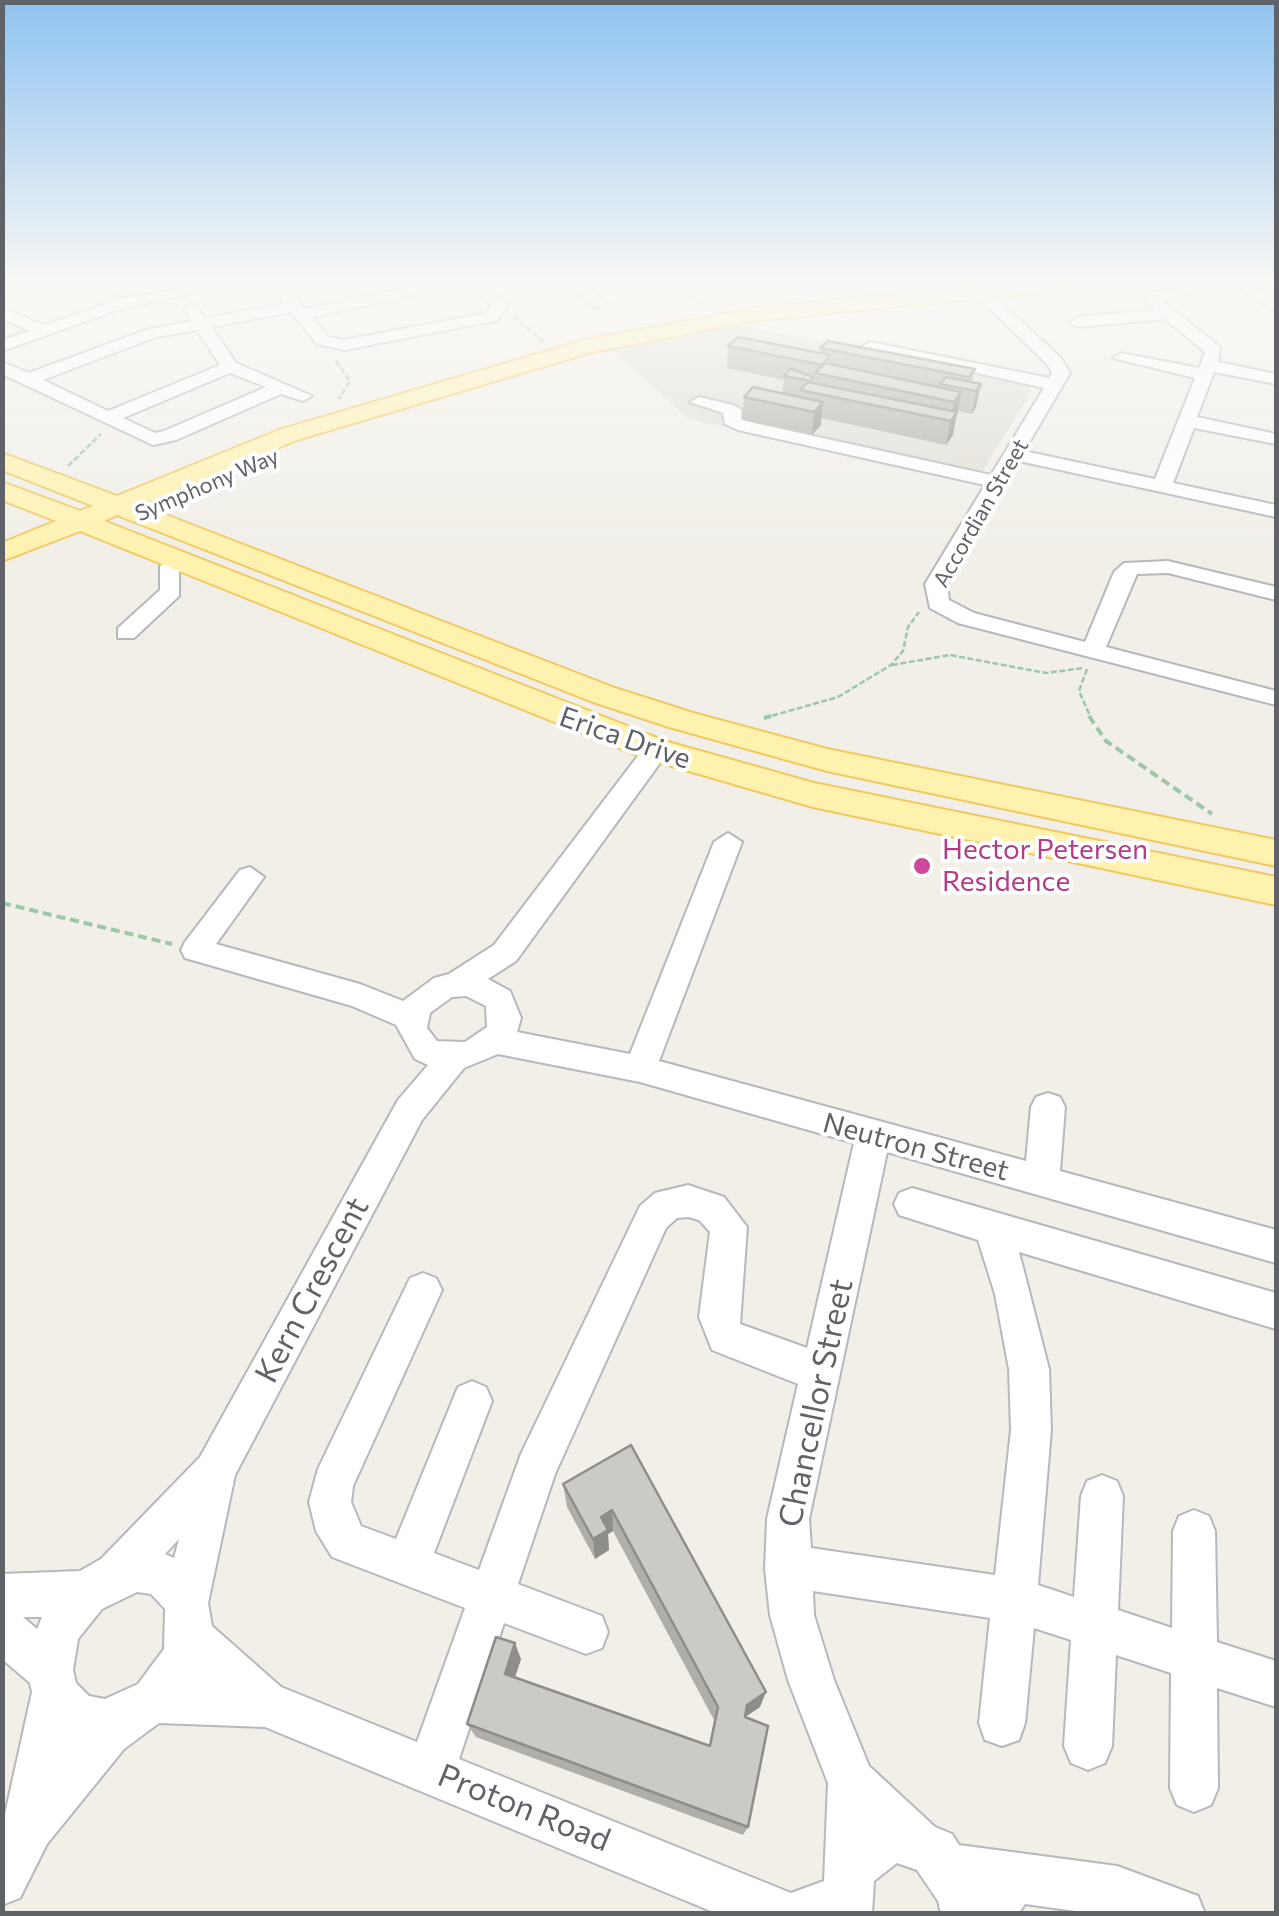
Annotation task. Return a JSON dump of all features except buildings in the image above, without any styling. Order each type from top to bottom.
[{"type":"main road","name":"Symphony Way","points":[[2,574],[108,518],[288,435],[485,374]]},
{"type":"main road","name":"Erica Drive","points":[[2,461],[108,518],[177,561],[656,750],[813,794],[1276,891]]},
{"type":"main road","name":"Erica Drive","points":[[2,490],[108,518],[466,641],[619,700],[801,754],[1276,853]]},
{"type":"main road","name":"Symphony Way","points":[[2,553],[108,518]]},
{"type":"main road","points":[[466,641],[542,680],[641,720],[656,734],[656,750],[694,741],[801,754]]},
{"type":"street","points":[[17,374],[146,438],[160,438],[282,388]]},
{"type":"street","points":[[28,380],[43,374]]},
{"type":"street","points":[[112,420],[213,374]]},
{"type":"street","points":[[248,374],[303,396]]},
{"type":"street","points":[[1008,374],[1056,385],[1060,374]]},
{"type":"street","points":[[1162,486],[1206,374]]},
{"type":"street","points":[[1241,374],[1276,379]]},
{"type":"street","name":"Accordian Street","points":[[1056,385],[936,584],[936,599],[957,615],[1091,658],[1276,698]]},
{"type":"street","points":[[699,402],[734,410],[730,420],[737,424],[997,482]]},
{"type":"street","points":[[1188,422],[1276,439]]},
{"type":"street","points":[[1014,454],[1276,511]]},
{"type":"street","points":[[126,633],[171,590],[168,571],[177,561]]},
{"type":"street","points":[[1091,658],[1125,572],[1132,568],[1168,568],[1276,592]]},
{"type":"street","points":[[506,952],[500,1019],[469,1055],[440,1054],[411,1030],[416,1007],[506,952],[656,750]]},
{"type":"street","points":[[640,1069],[728,842]]},
{"type":"street","points":[[250,877],[196,950],[360,996],[411,1018]]},
{"type":"street","points":[[360,996],[481,987],[500,1019]]},
{"type":"street","name":"Neutron Street","points":[[500,1019],[555,1053],[640,1069],[1276,1246]]},
{"type":"street","name":"Kern Crescent","points":[[101,1583],[215,1470],[440,1054]]},
{"type":"street","points":[[1042,1182],[1048,1108]]},
{"type":"street","name":"Chancellor Street","points":[[873,1136],[788,1520],[787,1570],[792,1615],[811,1680],[852,1783],[944,1875]]},
{"type":"street","points":[[431,1770],[489,1594],[536,1469],[654,1218],[668,1204],[688,1201],[710,1208],[729,1228],[718,1318],[726,1337],[820,1372]]},
{"type":"street","points":[[912,1204],[1276,1311]]},
{"type":"street","points":[[993,1228],[1014,1294],[1029,1368],[1030,1430],[1002,1723]]},
{"type":"street","points":[[423,1290],[332,1484],[330,1502],[338,1531],[347,1542],[586,1632]]},
{"type":"street","points":[[407,1566],[472,1402]]},
{"type":"street","name":"Kern Crescent","points":[[188,1619],[215,1470]]},
{"type":"street","points":[[1088,1746],[1102,1496]]},
{"type":"street","points":[[1194,1530],[1194,1788]]},
{"type":"street","points":[[2,1596],[101,1583],[137,1570],[158,1573],[176,1584],[188,1619],[173,1678],[142,1708],[108,1732],[30,1827],[2,1880]]},
{"type":"street","points":[[787,1570],[823,1570],[1016,1600],[1096,1622],[1276,1684]]},
{"type":"street","points":[[30,1827],[62,1623],[101,1583]]},
{"type":"street","name":"Proton Road","points":[[188,1619],[265,1704]]},
{"type":"street","points":[[2,1628],[52,1681],[66,1709],[84,1720],[105,1722],[142,1708]]},
{"type":"street","name":"Proton Road","points":[[142,1708],[265,1704],[782,1914]]},
{"type":"street","name":"Chancellor Street","points":[[835,1900],[852,1783]]},
{"type":"street","points":[[835,1900],[862,1855],[878,1843],[897,1838],[944,1875],[1000,1895],[1117,1890],[1180,1914]]},
{"type":"path","points":[[332,407],[350,382],[345,374]]},
{"type":"path","points":[[64,471],[112,420]]},
{"type":"path","points":[[760,719],[838,696],[890,665],[903,651],[908,626],[926,602]]},
{"type":"path","points":[[890,665],[950,656],[1046,673],[1091,658]]},
{"type":"path","points":[[1091,658],[1078,691],[1098,732],[1156,780],[1214,816]]},
{"type":"path","points":[[2,903],[196,950]]},
{"type":"shaded area","points":[[639,374],[993,374],[1017,379],[1032,391],[975,483],[689,419]]},
{"type":"place","name":"Hector Petersen Residence","points":[[922,866]]}]
